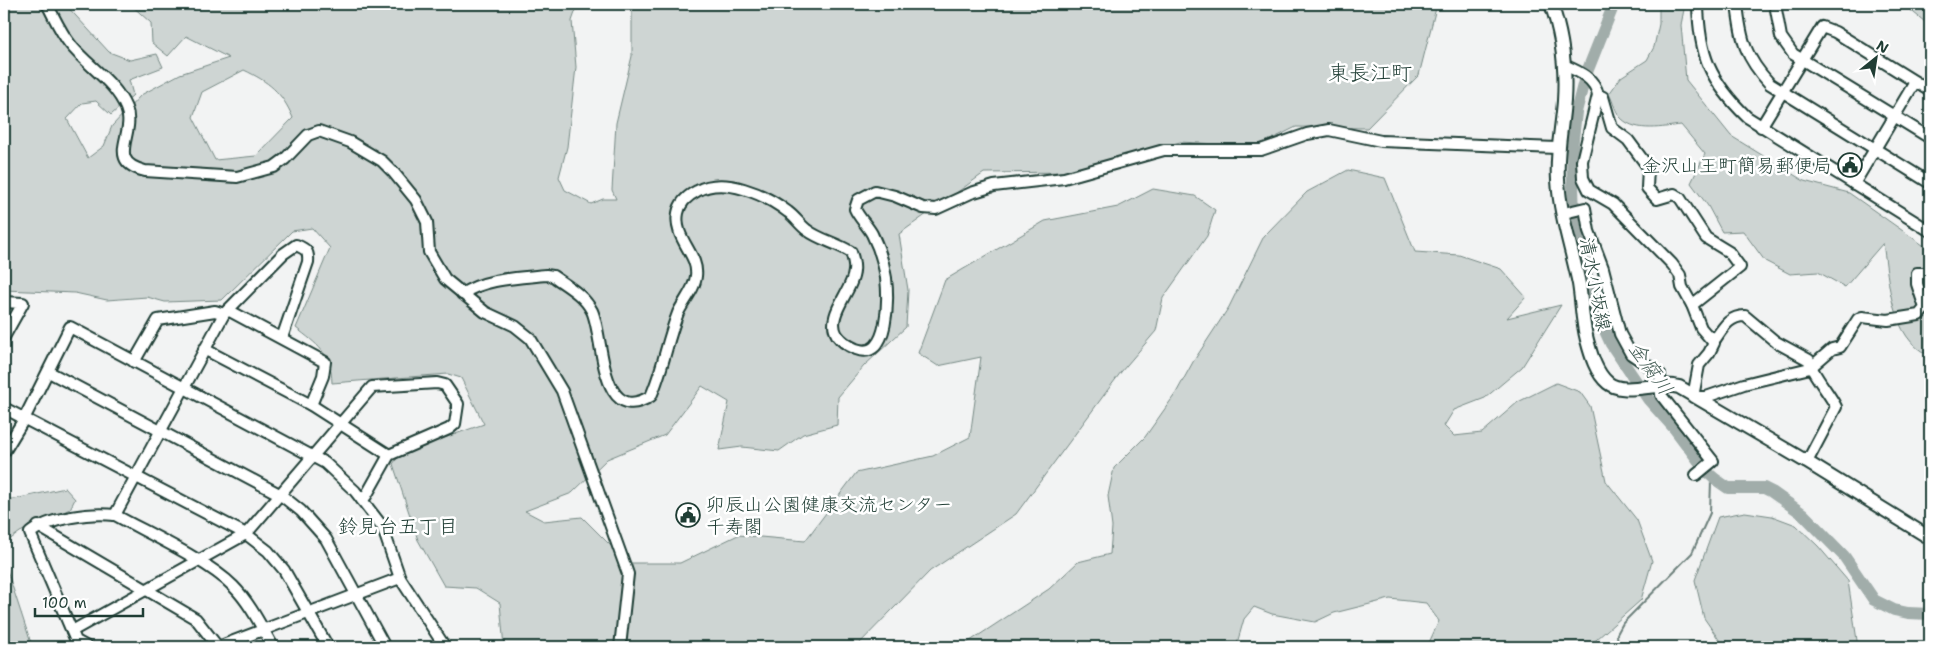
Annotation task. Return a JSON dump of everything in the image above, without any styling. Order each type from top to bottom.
[{"type":"main road","name":"清水小坂線","points":[[1551,4],[1557,20],[1564,65],[1564,100],[1557,148],[1562,211],[1579,283],[1586,337],[1595,364],[1601,375],[1610,385],[1628,389],[1659,384],[1679,387],[1693,397],[1807,462],[1930,538]]},
{"type":"street","points":[[47,4],[70,44],[97,70],[126,108],[128,121],[124,157],[128,165],[145,171],[237,177],[274,167],[285,159],[308,135],[318,131],[336,136],[382,161],[404,185],[416,200],[427,222],[429,252],[445,279],[485,312],[515,326],[530,338],[562,391],[628,574],[620,647]]},
{"type":"street","points":[[1698,4],[1699,37],[1710,71],[1730,101],[1761,127],[1930,230]]},
{"type":"street","points":[[1737,4],[1741,34],[1754,67],[1782,92],[1930,183]]},
{"type":"street","points":[[1775,4],[1781,37],[1793,54],[1930,138]]},
{"type":"street","points":[[1761,127],[1822,27],[1835,32],[1925,85],[1894,116],[1854,184]]},
{"type":"street","points":[[1564,65],[1581,73],[1594,83],[1597,92],[1603,98],[1612,128],[1628,140],[1648,167],[1648,188],[1650,193],[1657,199],[1674,194],[1680,198],[1706,238],[1729,252],[1740,267],[1692,305]]},
{"type":"street","points":[[1597,92],[1582,161],[1583,178],[1589,190],[1613,204],[1672,264],[1680,275],[1682,288],[1692,305],[1701,328],[1714,342],[1710,353],[1699,365],[1693,397],[1706,398],[1744,384],[1810,368],[1832,349],[1840,347],[1858,319],[1862,316],[1888,320],[1905,319],[1924,312],[1926,308],[1917,284],[1917,273],[1930,273]]},
{"type":"street","points":[[462,294],[473,287],[496,282],[546,274],[553,276],[586,300],[593,314],[609,386],[618,398],[634,402],[651,396],[661,374],[678,314],[696,278],[696,267],[677,229],[678,211],[686,197],[702,188],[714,185],[736,187],[769,200],[788,212],[807,230],[850,252],[854,272],[836,315],[837,335],[849,346],[859,350],[868,350],[874,346],[884,331],[888,302],[886,276],[875,243],[871,233],[855,209],[858,200],[867,194],[881,191],[923,208],[936,209],[971,193],[994,186],[1064,178],[1164,150],[1260,150],[1308,134],[1329,130],[1382,142],[1557,148]]},
{"type":"street","points":[[1562,211],[1585,208],[1589,231],[1603,268],[1620,334],[1631,354],[1660,374],[1661,395],[1713,461],[1696,475]]},
{"type":"street","points":[[115,515],[159,430],[226,312],[283,254],[296,244],[306,249],[308,262],[282,338]]},
{"type":"street","points":[[4,302],[23,302],[4,336]]},
{"type":"street","points":[[134,362],[158,320],[215,311],[226,312],[282,338],[325,362],[323,376],[311,404]]},
{"type":"street","points":[[1711,337],[1716,338],[1725,325],[1736,316],[1745,316],[1776,342],[1809,360],[1810,368],[1830,393],[1836,407],[1807,462]]},
{"type":"street","points":[[4,452],[49,372],[70,327],[182,388],[314,456],[343,480],[362,500],[382,526],[400,578],[445,647]]},
{"type":"street","points":[[204,349],[311,404],[389,455]]},
{"type":"street","points":[[49,372],[281,495],[301,511],[326,540],[385,647]]},
{"type":"street","points":[[72,631],[196,560],[246,534],[372,387],[438,383],[445,385],[458,404],[455,424],[389,455],[362,500]]},
{"type":"street","points":[[4,408],[246,534],[268,551],[284,570],[328,647]]},
{"type":"street","points":[[87,647],[76,641],[30,533],[38,526],[96,512],[115,515],[216,572],[233,586],[249,606],[273,647]]},
{"type":"street","points":[[38,526],[196,619],[218,647],[400,578]]},
{"type":"shaded area","points":[[4,4],[65,4],[109,52],[130,60],[157,54],[163,67],[129,80],[133,95],[111,115],[96,101],[82,103],[67,119],[88,158],[104,146],[112,126],[141,95],[180,74],[229,58],[186,36],[168,56],[152,43],[151,23],[130,4],[578,4],[572,21],[576,67],[567,147],[559,177],[565,190],[591,204],[603,199],[616,199],[612,190],[616,123],[632,56],[632,4],[1437,4],[1419,75],[1367,128],[1296,127],[1258,146],[1180,142],[1072,172],[984,173],[899,234],[908,290],[906,327],[864,366],[838,397],[837,425],[803,434],[779,451],[742,447],[719,450],[729,402],[702,386],[665,435],[607,459],[572,493],[525,511],[544,521],[582,517],[628,563],[680,563],[738,535],[805,541],[856,473],[933,456],[970,437],[981,357],[938,366],[918,353],[945,280],[1045,221],[1118,207],[1153,189],[1195,196],[1215,210],[1207,236],[1163,298],[1156,331],[1121,372],[1016,514],[930,571],[856,647],[504,647],[500,603],[476,588],[444,586],[418,540],[393,464],[401,453],[484,424],[461,378],[448,374],[332,383],[326,357],[317,345],[296,328],[330,248],[312,228],[292,231],[222,300],[165,302],[147,297],[107,300],[75,293],[4,290]],"holes":[[[244,70],[274,89],[284,101],[293,118],[256,156],[215,160],[193,117],[202,92]]]},
{"type":"shaded area","points":[[1659,4],[1685,4],[1681,25],[1686,80],[1731,136],[1804,181],[1849,193],[1930,250],[1930,356],[1917,348],[1899,322],[1890,291],[1883,243],[1845,287],[1818,272],[1790,274],[1765,261],[1743,231],[1722,232],[1708,206],[1691,183],[1705,154],[1681,125],[1643,128],[1628,123],[1620,117],[1609,94],[1621,77],[1647,60],[1654,47],[1659,24]]},
{"type":"shaded area","points":[[1903,4],[1930,4],[1930,26]]},
{"type":"shaded area","points":[[1348,170],[1385,178],[1415,252],[1459,255],[1501,269],[1526,297],[1507,318],[1561,305],[1522,367],[1485,398],[1454,410],[1444,426],[1454,436],[1482,433],[1518,402],[1556,383],[1580,392],[1590,406],[1606,481],[1637,520],[1652,561],[1641,600],[1588,647],[1427,647],[1439,621],[1426,603],[1390,599],[1334,613],[1315,622],[1272,614],[1254,607],[1244,619],[1236,647],[961,647],[1049,589],[1078,562],[1110,554],[1112,527],[1108,496],[1114,468],[1145,437],[1176,393],[1193,362],[1229,307],[1264,236],[1307,192]]},
{"type":"shaded area","points":[[65,488],[75,499],[70,509],[20,532],[8,541],[4,554],[4,499],[15,499]]},
{"type":"shaded area","points":[[1745,512],[1772,516],[1796,525],[1818,546],[1848,581],[1858,647],[1724,647],[1704,618],[1695,580],[1718,517]]},
{"type":"shaded area","points":[[4,561],[30,640],[35,647],[4,647]]},
{"type":"waterway","name":"金腐川","points":[[1614,4],[1585,77],[1576,112],[1572,148],[1574,221],[1595,309],[1611,344],[1648,399],[1674,428],[1707,472],[1715,479],[1728,488],[1764,488],[1772,492],[1803,514],[1844,556],[1874,600],[1894,610],[1930,614]]},
{"type":"waterway","points":[[1618,647],[1617,634],[1623,623],[1692,553],[1710,513],[1711,480],[1715,479]]},
{"type":"place","name":"金沢山王町簡易郵便局","points":[[1850,165]]},
{"type":"place","name":"卯辰山公園健康交流センター 千寿閣","points":[[688,515]]},
{"type":"district","name":"東長江町","points":[[1370,73]]},
{"type":"district","name":"鈴見台五丁目","points":[[398,526]]}]
